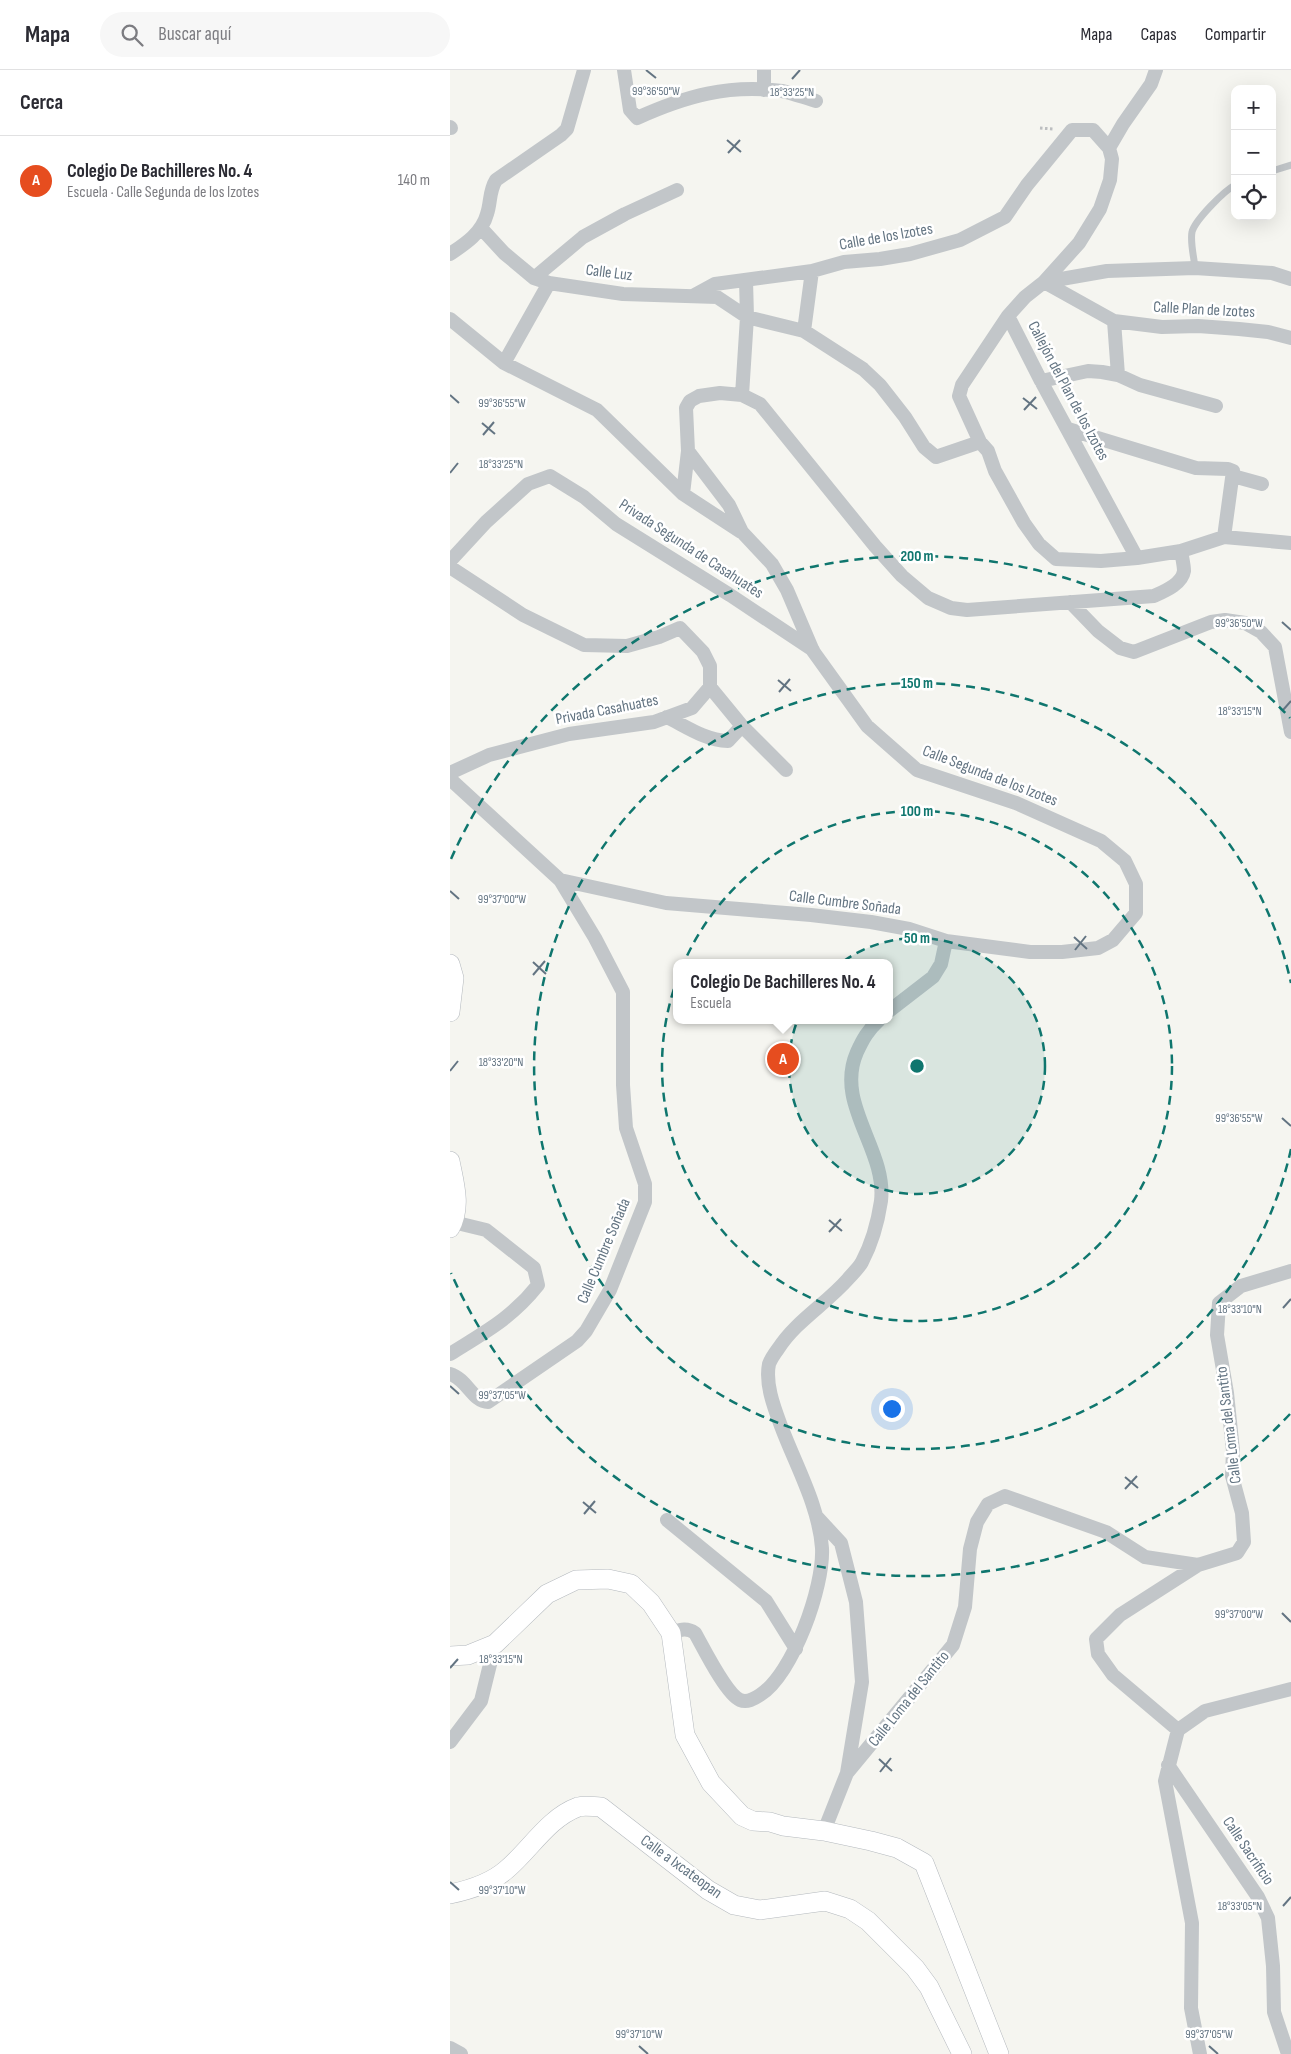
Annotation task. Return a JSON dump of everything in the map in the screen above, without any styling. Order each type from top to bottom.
[{"type":"main road","points":[[450,964],[454,978],[450,1012]]},
{"type":"main road","points":[[450,1161],[457,1195],[452,1225]]},
{"type":"main road","points":[[450,1656],[468,1655],[495,1644],[547,1594],[576,1580],[608,1579],[631,1584],[651,1602],[671,1633],[685,1735],[710,1783],[742,1816],[784,1826],[824,1831],[897,1848],[924,1862],[999,2054]]},
{"type":"main road","name":"Calle a Ixcateopan","points":[[450,1894],[469,1890],[504,1871],[556,1819],[580,1807],[601,1807],[708,1890],[734,1905],[760,1910],[824,1901],[850,1909],[868,1921],[915,1968],[929,1987],[962,2054]]},
{"type":"street","points":[[450,254],[481,228],[487,215],[491,187],[496,180],[567,129],[584,70]]},
{"type":"street","points":[[624,70],[630,110],[638,118],[666,105],[698,94],[739,89],[783,91],[816,101]]},
{"type":"street","points":[[764,70],[764,90]]},
{"type":"street","points":[[1109,148],[1151,84],[1156,70]]},
{"type":"street","name":"Calle de los Izotes","points":[[693,296],[714,284],[812,271],[844,262],[910,254],[960,240],[1005,217],[1032,178],[1072,130],[1093,130],[1109,148]]},
{"type":"street","name":"Callejón del Plan de los Izotes","points":[[1109,148],[1112,159],[1110,180],[1100,209],[1079,243],[1044,282],[1008,316],[1137,558]]},
{"type":"street","points":[[534,278],[583,238],[625,214],[677,190]]},
{"type":"street","name":"Calle Luz","points":[[481,228],[504,253],[534,278],[549,283],[623,294],[716,297],[747,317]]},
{"type":"street","points":[[1044,282],[1106,271],[1195,268],[1272,273],[1291,279]]},
{"type":"street","points":[[804,332],[812,271]]},
{"type":"street","points":[[742,395],[747,317],[746,280]]},
{"type":"street","points":[[1044,282],[1114,321],[1118,375]]},
{"type":"street","points":[[504,363],[549,283]]},
{"type":"street","points":[[1008,316],[962,385],[959,396],[980,442],[988,451],[996,471],[1024,523],[1039,544],[1056,559],[1101,561],[1137,558],[1181,551],[1224,537],[1291,543]]},
{"type":"street","points":[[747,317],[804,332],[863,369],[880,384],[930,453],[936,457],[980,442]]},
{"type":"street","points":[[450,319],[504,363],[597,410],[683,494],[742,532]]},
{"type":"street","name":"Calle Plan de Izotes","points":[[1114,321],[1162,327],[1198,326],[1238,329],[1268,332],[1291,338]]},
{"type":"street","points":[[1041,381],[1088,371],[1118,375],[1140,385],[1216,406]]},
{"type":"street","points":[[683,494],[688,451],[686,408],[690,401],[698,396],[720,393],[742,395],[760,404],[902,576],[928,598],[951,608],[967,610],[1154,596],[1170,589],[1184,572],[1181,551]]},
{"type":"street","points":[[1068,429],[1196,468],[1228,469],[1233,474],[1262,484]]},
{"type":"street","name":"Calle Segunda de los Izotes","points":[[688,451],[725,499],[742,532],[772,564],[787,590],[814,651],[866,726],[917,770],[1016,803],[1101,841],[1125,861],[1136,884],[1136,913],[1113,940],[1098,948],[1062,952],[1030,952],[946,941]]},
{"type":"street","points":[[1224,537],[1233,474]]},
{"type":"street","name":"Privada Segunda de Casahuates","points":[[450,561],[486,522],[528,484],[550,476],[584,496],[616,524],[730,595],[814,651]]},
{"type":"street","points":[[450,567],[523,615],[584,645],[627,646],[659,637],[680,628],[703,652],[710,666],[710,687],[742,726],[786,770]]},
{"type":"street","points":[[1070,602],[1098,631],[1120,648],[1134,652],[1211,622],[1225,620],[1245,622],[1261,632],[1275,647],[1291,732]]},
{"type":"street","name":"Privada Casahuates","points":[[450,773],[488,755],[568,734],[654,722],[692,708],[710,687]]},
{"type":"street","points":[[667,717],[704,737],[719,740],[728,741],[742,726]]},
{"type":"street","name":"Calle Cumbre Soñada","points":[[450,779],[560,880],[596,938],[623,992],[623,1085],[626,1128],[645,1184],[645,1202],[610,1290],[594,1320],[577,1342],[488,1402],[478,1399],[462,1380],[450,1374]]},
{"type":"street","name":"Calle Cumbre Soñada","points":[[560,880],[666,903],[871,922],[909,929],[946,941]]},
{"type":"street","points":[[893,1008],[933,976],[942,964],[946,941]]},
{"type":"street","points":[[671,1633],[682,1629],[689,1629],[694,1633],[718,1674],[736,1698],[743,1701],[753,1700],[766,1692],[782,1673],[796,1649],[818,1585],[822,1550],[817,1517],[775,1410],[768,1383],[770,1362],[783,1342],[802,1321],[839,1290],[861,1264],[874,1230],[881,1199],[878,1170],[852,1098],[851,1066],[867,1031],[875,1024]]},
{"type":"street","points":[[450,1354],[498,1325],[523,1304],[538,1285],[534,1268],[486,1230],[452,1225]]},
{"type":"street","name":"Calle Loma del Santito","points":[[824,1831],[847,1773],[953,1645],[965,1607],[970,1549],[974,1531],[988,1504],[1005,1496],[1106,1532],[1145,1556],[1198,1565],[1237,1553],[1244,1542],[1242,1513],[1232,1476],[1233,1451],[1227,1393],[1217,1336],[1219,1303],[1241,1286],[1291,1271]]},
{"type":"street","points":[[817,1517],[841,1544],[856,1602],[862,1682],[847,1773]]},
{"type":"street","points":[[668,1520],[766,1601],[796,1649]]},
{"type":"street","points":[[1178,1730],[1113,1675],[1098,1654],[1096,1639],[1120,1615],[1198,1565]]},
{"type":"street","points":[[450,1742],[481,1701],[495,1644]]},
{"type":"street","points":[[1200,2054],[1191,2008],[1192,1922],[1165,1781],[1168,1765],[1178,1730],[1206,1711],[1291,1688]]},
{"type":"street","name":"Calle Sacrificio","points":[[1168,1765],[1258,1897],[1268,1918],[1273,1966],[1274,2012],[1288,2054]]},
{"type":"street","points":[[450,2048],[460,2054]]},
{"type":"lane","points":[[1276,170],[1291,165]]},
{"type":"lane","points":[[1195,268],[1192,231],[1204,213],[1220,196],[1231,188]]},
{"type":"place","name":"Colegio De Bachilleres No. 4","points":[[783,1059]]}]
